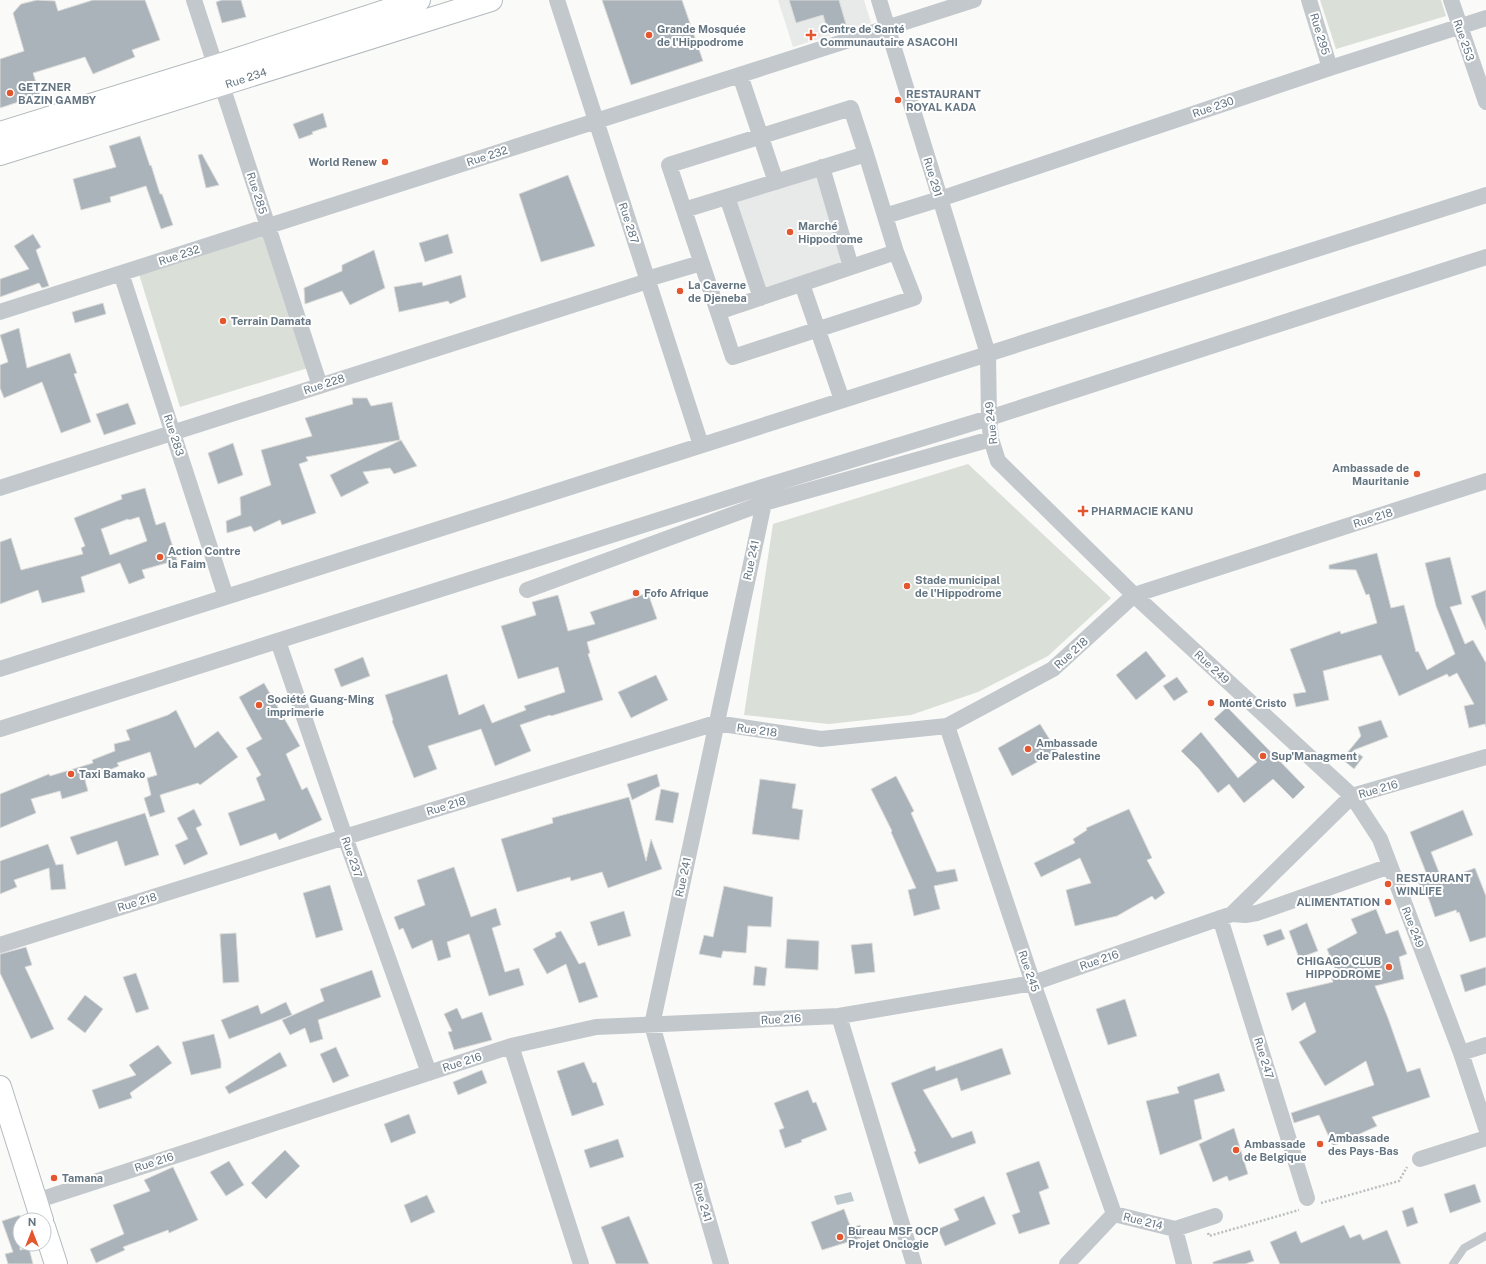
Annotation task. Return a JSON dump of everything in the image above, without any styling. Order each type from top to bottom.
[{"type":"main road","name":"Rue 234","points":[[0,154],[219,76],[419,0]]},
{"type":"main road","name":"Rue 234","points":[[0,133],[219,76],[491,0]]},
{"type":"main road","points":[[0,1087],[39,1210]]},
{"type":"main road","points":[[52,1252],[56,1264]]},
{"type":"street","name":"Rue 285","points":[[194,0],[320,386]]},
{"type":"street","name":"Rue 287","points":[[557,0],[701,445]]},
{"type":"street","name":"Rue 291","points":[[879,0],[988,354]]},
{"type":"street","name":"Rue 232","points":[[0,312],[974,0]]},
{"type":"street","name":"Rue 295","points":[[1310,0],[1330,68]]},
{"type":"street","name":"Rue 253","points":[[1451,0],[1486,102]]},
{"type":"street","name":"Rue 230","points":[[885,216],[940,199],[1330,68],[1486,18]]},
{"type":"street","points":[[740,75],[776,182]]},
{"type":"street","points":[[851,108],[896,252],[914,298],[733,357],[669,165],[760,136],[851,108]]},
{"type":"street","points":[[684,210],[866,154]]},
{"type":"street","points":[[822,167],[851,267]]},
{"type":"street","points":[[0,669],[1486,195]]},
{"type":"street","points":[[727,196],[761,298]]},
{"type":"street","points":[[718,312],[896,252]]},
{"type":"street","points":[[0,729],[766,486],[989,418],[1486,257]]},
{"type":"street","name":"Rue 228","points":[[0,488],[701,263]]},
{"type":"street","name":"Rue 283","points":[[121,273],[226,597]]},
{"type":"street","points":[[802,284],[842,400]]},
{"type":"street","name":"Rue 249","points":[[988,354],[989,418],[991,439],[998,461],[1134,595],[1352,796],[1380,839],[1461,1053],[1486,1128]]},
{"type":"street","points":[[527,590],[764,503],[991,439]]},
{"type":"street","name":"Rue 218","points":[[0,945],[716,723],[821,739],[947,726],[1053,669],[1134,595],[1486,481]]},
{"type":"street","name":"Rue 241","points":[[721,1264],[652,1025],[764,503],[766,486]]},
{"type":"street","name":"Rue 237","points":[[278,640],[345,837],[429,1073]]},
{"type":"street","name":"Rue 245","points":[[947,726],[1033,983],[1114,1214]]},
{"type":"street","name":"Rue 216","points":[[39,1210],[429,1073],[511,1046],[596,1027],[839,1016],[1033,983],[1226,916],[1352,796],[1486,757]]},
{"type":"street","points":[[1226,916],[1257,913],[1390,866]]},
{"type":"street","name":"Rue 247","points":[[1226,916],[1307,1198]]},
{"type":"street","points":[[839,1016],[914,1264]]},
{"type":"street","points":[[1461,1053],[1486,1045]]},
{"type":"street","points":[[511,1046],[581,1264]]},
{"type":"street","points":[[1420,1159],[1486,1138]]},
{"type":"street","name":"Rue 214","points":[[1066,1264],[1114,1214],[1175,1229],[1215,1216]]},
{"type":"street","points":[[1175,1229],[1184,1264]]},
{"type":"lane","points":[[1453,1264],[1464,1248],[1486,1236]]},
{"type":"shaded area","name":"Centre de Santé Communautaire ASACOHI","points":[[778,0],[864,0],[871,23],[793,47]]},
{"type":"shaded area","points":[[1320,0],[1441,0],[1446,16],[1336,49]]},
{"type":"shaded area","name":"Marché Hippodrome","points":[[820,174],[846,265],[765,293],[733,199]]},
{"type":"shaded area","name":"Terrain Damata","points":[[267,235],[308,368],[180,407],[139,274]]},
{"type":"shaded area","points":[[968,464],[1111,598],[1048,656],[978,692],[911,715],[829,724],[744,715],[773,524]]},
{"type":"shaded area","points":[[851,1192],[854,1201],[837,1205],[834,1196]]},
{"type":"building","points":[[37,0],[55,1],[58,11],[93,0],[145,0],[160,40],[132,50],[135,57],[93,74],[85,57],[33,73],[40,95],[0,108],[0,59],[24,51],[13,13],[21,4]]},
{"type":"building","points":[[222,0],[241,0],[246,17],[222,23],[216,2]]},
{"type":"building","name":"Grande Mosquée de l'Hippodrome","points":[[602,0],[682,0],[703,61],[631,85]]},
{"type":"building","points":[[789,0],[839,0],[846,24],[827,29],[823,15],[796,23]]},
{"type":"building","points":[[323,113],[327,127],[312,132],[313,134],[299,139],[293,124]]},
{"type":"building","points":[[140,136],[160,194],[162,194],[173,225],[161,229],[146,186],[110,197],[111,202],[81,210],[73,179],[116,167],[109,146]]},
{"type":"building","points":[[202,154],[219,185],[206,188],[198,155]]},
{"type":"building","points":[[568,175],[595,246],[541,262],[519,194]]},
{"type":"building","points":[[33,234],[41,247],[36,250],[49,286],[42,288],[39,283],[0,297],[0,279],[29,269],[14,246]]},
{"type":"building","points":[[448,234],[453,253],[425,262],[419,243]]},
{"type":"building","points":[[374,250],[385,288],[350,305],[342,291],[305,304],[304,288],[342,271],[342,265]]},
{"type":"building","points":[[461,275],[466,297],[450,304],[448,301],[399,312],[394,287],[422,282],[423,286]]},
{"type":"building","points":[[103,303],[106,314],[75,323],[72,312]]},
{"type":"building","points":[[19,328],[27,368],[70,353],[77,373],[74,374],[91,422],[61,433],[42,382],[4,398],[0,388],[0,365],[8,362],[0,335]]},
{"type":"building","points":[[352,398],[367,398],[371,406],[392,402],[400,440],[306,457],[308,461],[299,464],[316,513],[282,525],[280,520],[254,532],[251,526],[227,533],[226,521],[241,515],[240,497],[271,485],[261,450],[312,436],[305,418],[353,404]]},
{"type":"building","points":[[128,403],[136,424],[104,435],[96,414]]},
{"type":"building","points":[[401,440],[417,466],[394,474],[390,468],[363,472],[369,483],[341,497],[330,475]]},
{"type":"building","points":[[233,443],[243,475],[218,484],[208,453]]},
{"type":"building","points":[[145,488],[156,525],[165,522],[177,560],[142,570],[145,578],[129,584],[120,563],[81,577],[85,592],[42,603],[38,590],[0,604],[0,542],[11,538],[21,570],[83,554],[81,548],[85,546],[74,518],[122,499],[121,495]],"holes":[[[139,517],[147,541],[110,555],[101,529],[128,519]]]},
{"type":"building","points":[[1377,553],[1391,608],[1404,605],[1416,652],[1418,651],[1427,670],[1455,654],[1436,606],[1425,563],[1450,557],[1462,604],[1450,607],[1465,644],[1473,640],[1486,663],[1486,727],[1485,724],[1469,728],[1464,706],[1474,704],[1457,673],[1449,677],[1447,674],[1399,696],[1381,655],[1323,671],[1329,700],[1296,707],[1293,694],[1306,692],[1290,649],[1340,631],[1341,634],[1377,623],[1369,594],[1366,595],[1356,570],[1329,569],[1329,565]]},
{"type":"building","points":[[1486,590],[1486,630],[1471,596]]},
{"type":"building","points":[[648,593],[657,619],[587,642],[590,653],[588,654],[603,700],[520,725],[531,751],[495,766],[481,729],[428,746],[437,769],[414,778],[392,721],[393,720],[385,695],[447,674],[459,715],[484,704],[492,723],[526,710],[524,706],[565,692],[558,667],[518,679],[501,626],[536,615],[532,602],[558,595],[568,631],[595,624],[590,612]]},
{"type":"building","points":[[1146,651],[1166,676],[1136,700],[1116,675]]},
{"type":"building","points":[[363,657],[370,676],[341,687],[334,669]]},
{"type":"building","points":[[656,675],[668,700],[631,718],[618,692]]},
{"type":"building","points":[[1177,677],[1188,692],[1174,701],[1163,686]]},
{"type":"building","points":[[264,683],[300,746],[286,754],[302,790],[307,787],[322,820],[279,840],[276,833],[240,846],[228,813],[265,800],[256,778],[261,775],[246,748],[262,739],[239,697]]},
{"type":"building","points":[[1227,707],[1305,787],[1293,799],[1273,779],[1244,803],[1229,784],[1218,793],[1199,769],[1181,751],[1201,732],[1238,778],[1257,762],[1214,719]]},
{"type":"building","points":[[176,710],[195,748],[218,731],[238,757],[200,785],[198,783],[160,795],[165,812],[150,817],[144,798],[151,795],[147,778],[157,775],[150,752],[117,763],[119,766],[85,780],[88,791],[62,799],[60,791],[31,799],[36,813],[0,828],[0,794],[49,774],[50,776],[93,763],[92,760],[115,751],[114,744],[130,740],[126,730],[168,715]]},
{"type":"building","points":[[1381,720],[1388,737],[1354,750],[1363,757],[1354,769],[1342,759],[1361,736],[1358,727]]},
{"type":"building","name":"Ambassade de Palestine","points":[[1040,724],[1057,751],[1012,776],[998,748]]},
{"type":"building","points":[[657,774],[660,786],[632,800],[627,784]]},
{"type":"building","points":[[896,776],[914,811],[911,813],[937,872],[955,869],[958,881],[934,886],[940,909],[914,916],[908,890],[916,888],[891,832],[892,831],[871,789]]},
{"type":"building","points":[[760,779],[796,784],[792,808],[803,810],[799,840],[752,834]]},
{"type":"building","points":[[661,789],[679,793],[673,823],[655,820]]},
{"type":"building","points":[[629,797],[646,861],[651,839],[662,869],[608,888],[602,872],[571,881],[570,877],[517,892],[501,839],[553,823],[552,818]]},
{"type":"building","points":[[194,809],[202,825],[196,828],[208,854],[184,865],[175,845],[188,839],[177,818]]},
{"type":"building","points":[[1129,809],[1152,858],[1147,860],[1165,893],[1155,900],[1152,896],[1117,916],[1075,926],[1066,890],[1091,883],[1080,858],[1041,877],[1034,863],[1075,843],[1073,839],[1087,830],[1086,828]]},
{"type":"building","points":[[1463,810],[1473,835],[1431,852],[1442,880],[1475,868],[1486,896],[1486,937],[1470,942],[1459,912],[1457,913],[1456,910],[1435,917],[1426,891],[1422,892],[1417,879],[1427,875],[1410,832]]},
{"type":"building","points":[[145,813],[159,855],[125,866],[117,841],[77,855],[70,837]]},
{"type":"building","points":[[48,844],[56,865],[63,864],[66,889],[51,890],[49,868],[14,880],[17,887],[0,894],[0,861]]},
{"type":"building","points":[[454,867],[471,917],[496,908],[501,925],[492,928],[505,972],[519,968],[524,985],[489,996],[469,934],[447,942],[451,957],[438,961],[432,940],[412,949],[403,928],[399,930],[394,917],[425,905],[417,880]]},
{"type":"building","points":[[330,885],[343,930],[316,938],[303,893]]},
{"type":"building","points":[[724,886],[773,897],[771,927],[748,926],[746,953],[723,951],[721,958],[699,954],[704,935],[713,937]]},
{"type":"building","points":[[1376,909],[1386,934],[1398,930],[1407,954],[1399,957],[1404,979],[1375,986],[1407,1072],[1420,1068],[1430,1097],[1372,1117],[1377,1126],[1333,1146],[1319,1115],[1294,1123],[1291,1113],[1374,1085],[1366,1061],[1325,1086],[1299,1042],[1316,1032],[1305,1002],[1292,1011],[1286,993],[1333,982],[1331,977],[1337,974],[1327,949],[1357,933],[1351,919]]},
{"type":"building","points":[[624,911],[631,936],[598,946],[590,922]]},
{"type":"building","points":[[1307,923],[1318,951],[1299,958],[1289,931]]},
{"type":"building","points":[[1281,929],[1285,939],[1267,946],[1263,935]]},
{"type":"building","points":[[561,931],[579,964],[585,962],[598,997],[579,1003],[566,964],[547,974],[533,949],[556,937],[555,933]]},
{"type":"building","points":[[236,933],[239,982],[223,983],[220,934]]},
{"type":"building","points":[[787,939],[819,941],[818,970],[785,968]]},
{"type":"building","points":[[872,943],[875,972],[855,974],[851,945]]},
{"type":"building","points":[[26,947],[32,965],[25,967],[54,1029],[31,1039],[0,973],[0,954]]},
{"type":"building","points":[[755,966],[767,968],[765,986],[753,985]]},
{"type":"building","points":[[1486,967],[1486,985],[1465,992],[1460,975]]},
{"type":"building","points":[[372,970],[381,997],[318,1020],[323,1039],[310,1043],[305,1028],[290,1035],[282,1020],[324,1001],[320,989]]},
{"type":"building","points":[[136,973],[149,1009],[136,1013],[123,977]]},
{"type":"building","points":[[85,995],[103,1009],[85,1033],[67,1019]]},
{"type":"building","points":[[1125,999],[1137,1036],[1108,1045],[1096,1009]]},
{"type":"building","points":[[286,1002],[292,1015],[229,1039],[221,1020],[258,1005],[261,1014]]},
{"type":"building","points":[[457,1008],[462,1019],[482,1012],[492,1040],[454,1050],[448,1032],[452,1031],[444,1014]]},
{"type":"building","points":[[214,1034],[221,1062],[221,1068],[191,1075],[182,1042]]},
{"type":"building","points":[[158,1045],[172,1063],[130,1093],[132,1098],[99,1109],[92,1090],[136,1075],[129,1065]]},
{"type":"building","points":[[336,1047],[349,1076],[333,1083],[320,1054]]},
{"type":"building","points":[[1002,1048],[1011,1074],[961,1091],[957,1078],[923,1090],[952,1138],[972,1131],[976,1143],[919,1164],[914,1152],[916,1151],[891,1083],[935,1066],[936,1071]]},
{"type":"building","points":[[280,1052],[287,1066],[229,1094],[225,1087]]},
{"type":"building","points":[[584,1062],[593,1083],[596,1082],[604,1105],[572,1116],[557,1071]]},
{"type":"building","points":[[482,1070],[487,1083],[458,1095],[453,1082]]},
{"type":"building","points":[[1219,1073],[1225,1091],[1194,1100],[1202,1139],[1160,1155],[1146,1101],[1179,1093],[1177,1087]]},
{"type":"building","points":[[808,1090],[813,1103],[816,1102],[827,1130],[785,1148],[779,1130],[784,1128],[774,1103]]},
{"type":"building","points":[[409,1114],[416,1133],[391,1143],[384,1124]]},
{"type":"building","points":[[1234,1128],[1248,1174],[1229,1181],[1227,1176],[1213,1182],[1199,1144]]},
{"type":"building","points":[[618,1139],[624,1157],[590,1168],[584,1150]]},
{"type":"building","points":[[285,1150],[300,1166],[266,1199],[251,1183]]},
{"type":"building","points":[[229,1161],[244,1185],[226,1196],[210,1172]]},
{"type":"building","points":[[1039,1161],[1049,1188],[1039,1192],[1050,1224],[1019,1234],[1012,1215],[1020,1212],[1006,1173]]},
{"type":"building","points":[[173,1167],[198,1220],[169,1233],[168,1230],[123,1247],[125,1250],[96,1263],[90,1249],[124,1234],[113,1205],[150,1191],[144,1180]]},
{"type":"building","points":[[1475,1184],[1481,1202],[1450,1213],[1444,1194]]},
{"type":"building","points":[[427,1195],[435,1212],[411,1223],[404,1205]]},
{"type":"building","points":[[984,1196],[996,1224],[945,1246],[938,1229],[959,1220],[954,1209]]},
{"type":"building","points":[[1413,1207],[1418,1223],[1407,1227],[1402,1211]]},
{"type":"building","points":[[844,1209],[851,1228],[860,1225],[864,1237],[822,1250],[811,1222]]},
{"type":"building","points":[[629,1216],[649,1264],[616,1264],[601,1227]]},
{"type":"building","points":[[12,1218],[12,1249],[2,1221]]},
{"type":"building","points":[[1344,1225],[1350,1238],[1360,1234],[1363,1240],[1387,1230],[1401,1264],[1280,1264],[1270,1242],[1296,1231],[1301,1243]]},
{"type":"building","points":[[1250,1250],[1254,1261],[1245,1264],[1213,1264],[1213,1262]]},
{"type":"building","points":[[13,1252],[30,1252],[33,1264],[8,1264],[5,1254]]},
{"type":"place","name":"Grande Mosquée de l'Hippodrome","points":[[649,35]]},
{"type":"place","name":"Centre de Santé Communautaire ASACOHI","points":[[811,35]]},
{"type":"place","name":"GETZNER BAZIN GAMBY","points":[[10,93]]},
{"type":"place","name":"RESTAURANT ROYAL KADA","points":[[898,100]]},
{"type":"place","name":"World Renew","points":[[385,162]]},
{"type":"place","name":"Marché Hippodrome","points":[[790,232]]},
{"type":"place","name":"La Caverne de Djeneba","points":[[680,291]]},
{"type":"place","name":"Terrain Damata","points":[[223,321]]},
{"type":"place","name":"Ambassade de Mauritanie","points":[[1417,474]]},
{"type":"place","name":"PHARMACIE KANU","points":[[1083,511]]},
{"type":"place","name":"Action Contre la Faim","points":[[160,557]]},
{"type":"place","name":"Stade municipal de l'Hippodrome","points":[[907,586]]},
{"type":"place","name":"Fofo Afrique","points":[[636,593]]},
{"type":"place","name":"Monté Cristo","points":[[1211,703]]},
{"type":"place","name":"Société Guang-Ming imprimerie","points":[[259,705]]},
{"type":"place","name":"Ambassade de Palestine","points":[[1028,749]]},
{"type":"place","name":"Sup'Managment","points":[[1263,756]]},
{"type":"place","name":"Taxi Bamako","points":[[71,774]]},
{"type":"place","name":"RESTAURANT WINLIFE","points":[[1388,884]]},
{"type":"place","name":"ALIMENTATION","points":[[1388,902]]},
{"type":"place","name":"CHIGAGO CLUB HIPPODROME","points":[[1389,967]]},
{"type":"place","name":"Ambassade des Pays-Bas","points":[[1320,1144]]},
{"type":"place","name":"Ambassade de Belgique","points":[[1236,1150]]},
{"type":"place","name":"Tamana","points":[[54,1178]]},
{"type":"place","name":"Bureau MSF OCP Projet Onclogie","points":[[840,1237]]}]
